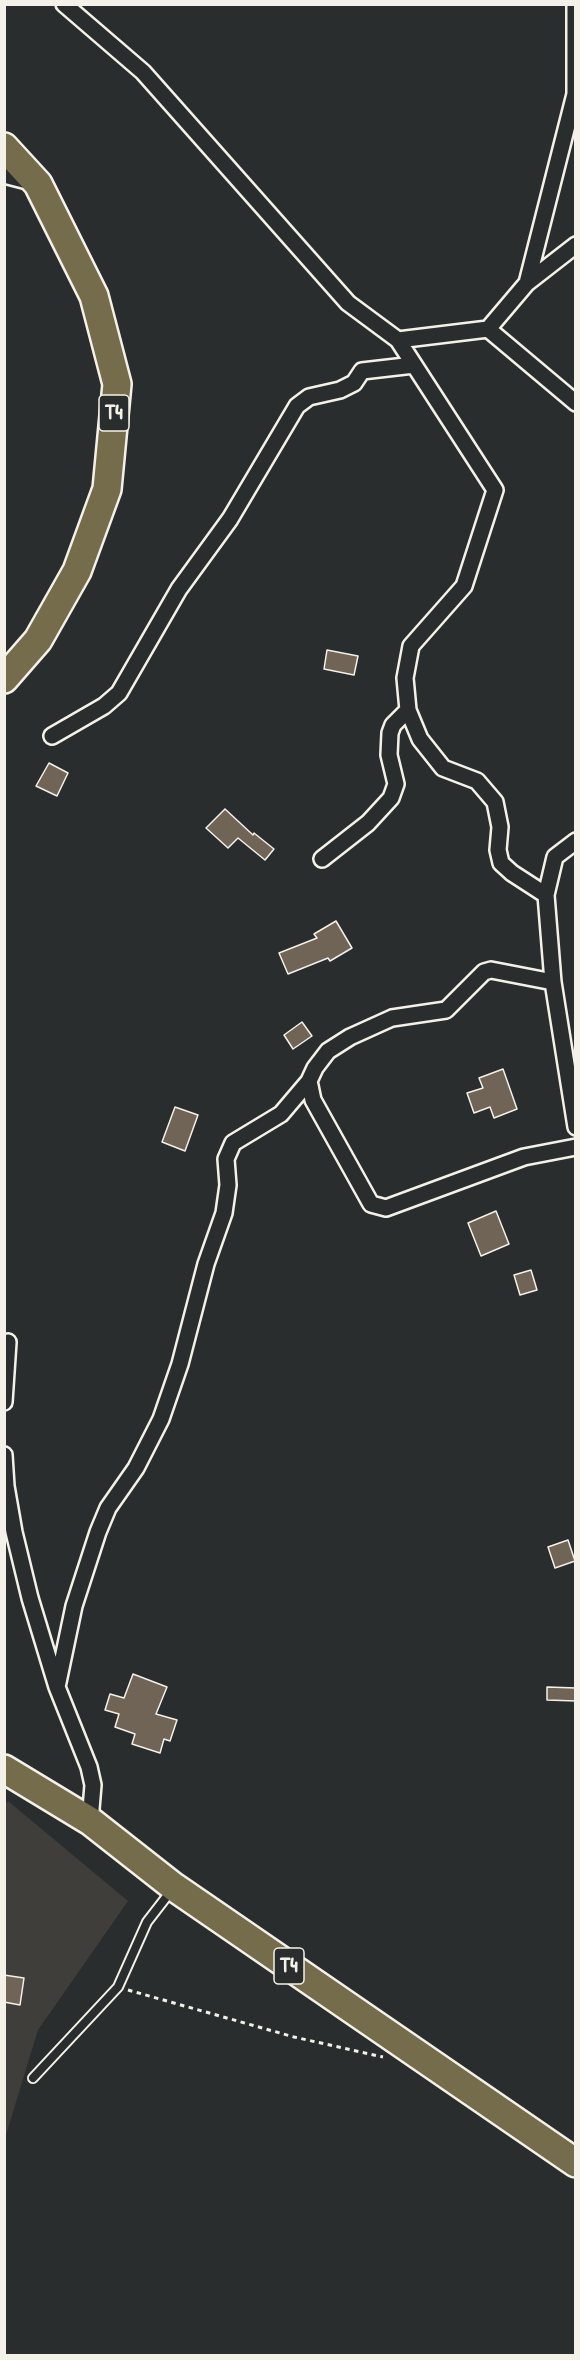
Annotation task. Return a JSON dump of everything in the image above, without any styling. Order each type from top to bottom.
[{"type":"highway","name":"T4","points":[[4,147],[38,184],[94,296],[117,384],[108,489],[77,571],[38,640],[4,679]]},
{"type":"highway","name":"T4","points":[[6,1772],[90,1821],[174,1887],[576,2163]]},
{"type":"street","points":[[64,4],[143,72],[348,303],[398,340],[495,490],[464,586],[411,646],[405,678],[408,710],[420,739],[443,768],[477,781],[495,802],[500,827],[498,850],[501,863],[546,896]]},
{"type":"street","points":[[527,283],[575,94],[575,5]]},
{"type":"street","points":[[4,175],[38,184]]},
{"type":"street","points":[[398,340],[488,329],[527,283],[576,245]]},
{"type":"street","points":[[488,329],[576,403]]},
{"type":"street","points":[[52,736],[104,706],[119,693],[179,589],[230,519],[297,406],[309,397],[340,390],[354,383],[362,370],[414,365]]},
{"type":"street","points":[[322,859],[368,823],[391,798],[396,784],[389,755],[390,733],[393,725],[408,710]]},
{"type":"street","points":[[576,842],[555,857],[546,896],[553,982],[576,1127]]},
{"type":"street","points":[[57,1687],[74,1606],[98,1532],[108,1508],[136,1467],[161,1419],[180,1364],[206,1264],[224,1213],[228,1185],[226,1159],[233,1143],[281,1114],[309,1081],[315,1068],[328,1051],[350,1037],[392,1018],[446,1010],[484,972],[495,970],[553,982]]},
{"type":"street","points":[[309,1081],[313,1100],[371,1204],[386,1208],[524,1157],[576,1147]]},
{"type":"street","points":[[4,1402],[8,1342]]},
{"type":"street","points":[[4,1455],[6,1486],[20,1559],[57,1687],[89,1767],[93,1785],[90,1821]]},
{"type":"lane","points":[[33,2078],[118,1987],[147,1922],[174,1887]]},
{"type":"path","points":[[118,1987],[286,2035],[393,2059]]},
{"type":"shaded area","points":[[8,1801],[128,1901],[38,2030],[5,2138],[4,1806]]},
{"type":"building","points":[[327,650],[358,656],[354,675],[324,669]]},
{"type":"building","points":[[49,763],[68,773],[57,796],[36,786]]},
{"type":"building","points":[[225,809],[253,835],[254,833],[274,849],[265,860],[238,838],[228,848],[206,828]]},
{"type":"building","points":[[336,921],[352,948],[330,961],[328,958],[288,974],[279,953],[317,938],[314,934]]},
{"type":"building","points":[[302,1022],[312,1036],[293,1049],[284,1035]]},
{"type":"building","points":[[503,1069],[517,1109],[494,1118],[490,1107],[474,1113],[467,1093],[483,1088],[479,1078]]},
{"type":"building","points":[[175,1107],[198,1115],[185,1151],[162,1142]]},
{"type":"building","points":[[496,1211],[509,1244],[481,1256],[468,1223]]},
{"type":"building","points":[[531,1270],[537,1290],[520,1295],[514,1275]]},
{"type":"building","points":[[568,1540],[575,1561],[555,1568],[548,1547]]},
{"type":"building","points":[[133,1674],[167,1687],[156,1714],[177,1720],[170,1741],[164,1739],[160,1753],[132,1744],[135,1734],[115,1727],[119,1714],[105,1710],[110,1694],[124,1698]]},
{"type":"building","points":[[547,1687],[576,1688],[576,1701],[547,1700]]},
{"type":"building","points":[[4,1975],[24,1978],[20,2005],[4,2002]]}]
